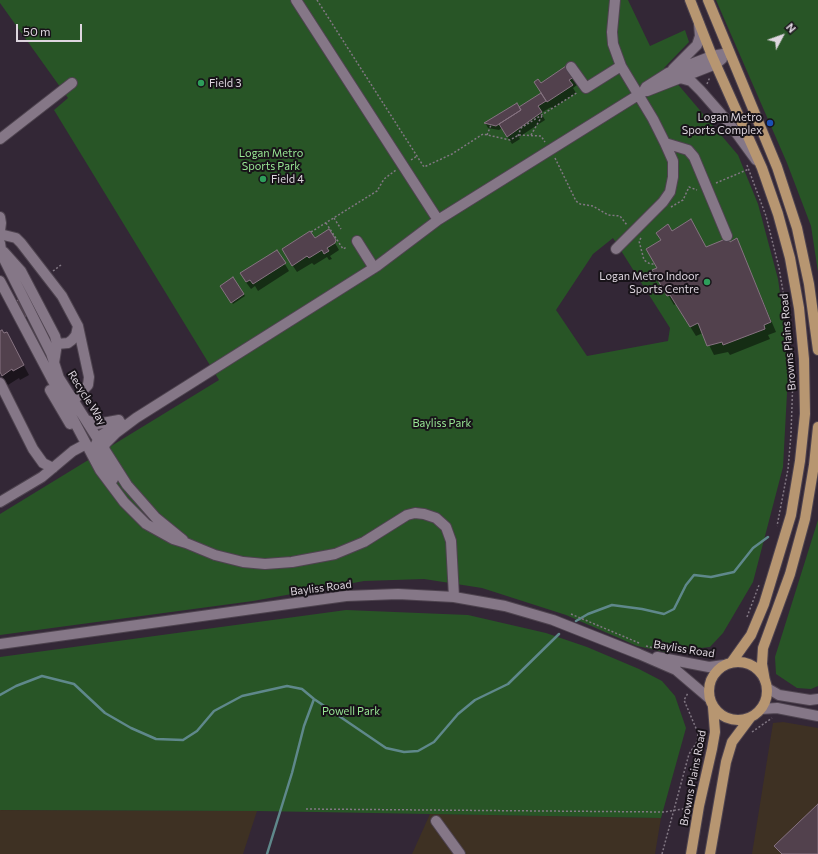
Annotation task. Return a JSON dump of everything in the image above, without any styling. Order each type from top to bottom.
[{"type":"main road","name":"Browns Plains Road","points":[[690,0],[712,63],[762,168],[778,214],[790,258],[799,308],[804,359],[805,414],[800,461],[791,515],[764,604],[751,635],[728,664]]},
{"type":"main road","points":[[708,0],[777,167],[797,228],[809,284],[818,350]]},
{"type":"main road","points":[[710,854],[732,742],[750,718],[761,709],[765,702],[766,684],[762,664],[763,648],[790,574],[805,519],[818,427]]},
{"type":"main road","points":[[750,718],[734,720],[719,714],[712,703],[709,689],[711,679],[717,671],[728,664],[743,663],[755,668],[766,684]]},
{"type":"main road","name":"Browns Plains Road","points":[[691,854],[699,806],[712,749],[714,732],[712,703]]},
{"type":"street","points":[[615,0],[612,32],[613,44],[621,66],[640,93],[673,161],[673,176],[670,192],[663,202],[616,248]]},
{"type":"street","points":[[300,1],[438,220]]},
{"type":"street","points":[[104,449],[105,444],[116,432],[132,419],[374,268],[438,220],[668,74],[697,45],[700,36],[699,23]]},
{"type":"street","points":[[640,93],[649,91],[680,78],[729,53]]},
{"type":"street","points":[[668,74],[712,63]]},
{"type":"street","points":[[571,66],[585,87],[621,66]]},
{"type":"street","points":[[680,78],[690,81],[701,91],[729,123],[762,168]]},
{"type":"street","points":[[0,139],[72,83]]},
{"type":"street","points":[[665,143],[688,150],[694,157],[727,236]]},
{"type":"street","points":[[0,217],[0,232],[16,238],[21,243],[62,296],[78,326],[89,377],[88,386],[74,401]]},
{"type":"street","points":[[357,241],[374,268]]},
{"type":"street","points":[[1,246],[21,271],[57,344],[54,363]]},
{"type":"street","name":"Recycle Way","points":[[1,246],[2,255],[54,363],[59,378],[127,485],[156,518],[186,543]]},
{"type":"street","points":[[0,281],[86,444]]},
{"type":"street","points":[[0,294],[61,412],[86,444]]},
{"type":"street","points":[[57,344],[68,343],[72,340],[76,335],[78,326]]},
{"type":"street","points":[[0,383],[33,449],[43,463],[53,468]]},
{"type":"street","points":[[86,420],[97,424],[132,419]]},
{"type":"street","points":[[132,419],[105,431],[98,438],[95,446],[112,478],[142,521]]},
{"type":"street","points":[[0,502],[42,477],[73,451],[86,444]]},
{"type":"street","name":"Recycle Way","points":[[86,444],[111,486],[142,521],[173,540],[186,543],[215,555],[243,562],[265,564],[292,562],[335,554],[364,542],[407,515],[415,513],[436,518],[446,527],[451,541],[454,597]]},
{"type":"street","name":"Bayliss Road","points":[[0,644],[346,596],[398,594],[454,597],[505,606],[553,620],[639,654],[676,670],[693,683],[712,703]]},
{"type":"street","name":"Bayliss Road","points":[[639,654],[709,667],[728,664]]},
{"type":"street","points":[[766,684],[779,696],[810,700],[818,699]]},
{"type":"street","points":[[761,709],[777,708],[818,716]]},
{"type":"street","points":[[436,821],[460,854]]},
{"type":"path","points":[[317,0],[424,167],[452,154],[483,134],[510,140],[518,136],[541,136],[547,145]]},
{"type":"path","points":[[701,91],[710,79],[712,63]]},
{"type":"path","points":[[518,136],[521,128],[585,87]]},
{"type":"path","points":[[531,135],[542,115]]},
{"type":"path","points":[[487,135],[491,125]]},
{"type":"path","points":[[553,154],[576,201],[580,204],[593,206],[608,215],[620,216],[629,228]]},
{"type":"path","points":[[407,162],[417,156]]},
{"type":"path","points":[[745,159],[766,216],[779,268],[788,321],[792,370],[791,434],[788,469],[776,529]]},
{"type":"path","points":[[311,232],[377,190],[384,179],[397,169]]},
{"type":"path","points":[[669,208],[683,200],[689,188],[697,190],[749,169]]},
{"type":"path","points":[[334,218],[341,230]]},
{"type":"path","points":[[326,223],[343,250],[347,247]]},
{"type":"path","points":[[642,237],[639,241],[640,253],[647,263],[654,264]]},
{"type":"path","points":[[745,623],[760,582]]},
{"type":"path","points":[[571,614],[647,646],[661,649]]},
{"type":"path","points":[[662,854],[689,754],[697,742],[698,734],[684,700],[693,683]]},
{"type":"path","points":[[751,733],[766,720],[773,718],[777,708]]},
{"type":"path","points":[[306,809],[664,812],[699,806]]},
{"type":"shaded area","points":[[783,722],[818,728],[818,854],[752,854],[773,723]]},
{"type":"shaded area","points":[[0,810],[257,811],[243,854],[0,854]]},
{"type":"shaded area","points":[[430,814],[661,818],[655,854],[412,854]]},
{"type":"green space","name":"Bayliss Park","points":[[0,0],[628,0],[650,46],[685,30],[689,42],[664,68],[738,155],[758,204],[778,279],[789,356],[783,467],[753,582],[723,633],[710,647],[665,652],[637,646],[566,615],[482,588],[424,579],[364,581],[253,601],[0,635],[0,514],[219,380],[54,110],[68,98],[0,3]],"holes":[[[613,238],[670,328],[668,341],[587,356],[556,310],[593,254]]]},
{"type":"green space","points":[[716,0],[818,0],[818,272],[811,226],[787,163]]},
{"type":"green space","points":[[818,520],[818,686],[811,689],[797,688],[776,674],[775,657]]},
{"type":"green space","name":"Powell Park","points":[[346,610],[468,615],[546,633],[587,647],[639,669],[662,681],[675,696],[686,728],[661,818],[257,811],[0,810],[0,657]]},
{"type":"building","points":[[566,66],[574,77],[569,80],[573,85],[547,102],[534,82],[538,79],[541,83]]},
{"type":"building","points":[[541,93],[546,101],[538,106],[542,112],[507,137],[499,124],[521,110],[519,107]]},
{"type":"building","points":[[517,103],[521,110],[496,126],[484,123]]},
{"type":"building","name":"Logan Metro Indoor Sports Centre","points":[[691,219],[706,247],[728,238],[730,242],[737,238],[771,322],[764,325],[765,329],[723,345],[722,342],[707,346],[698,323],[690,327],[670,295],[667,296],[652,270],[657,268],[646,249],[661,240],[656,233],[668,224],[672,231]]},
{"type":"building","points":[[329,229],[336,240],[335,243],[327,248],[329,251],[324,254],[322,250],[309,258],[307,256],[292,266],[282,249],[310,231],[315,238]]},
{"type":"building","points":[[277,250],[286,263],[253,284],[250,280],[246,282],[240,273]]},
{"type":"building","points":[[233,277],[244,294],[231,303],[220,286]]},
{"type":"building","points":[[21,299],[29,314],[24,317],[16,301]]},
{"type":"building","points":[[2,330],[4,333],[7,332],[24,365],[13,371],[12,369],[2,376],[0,372],[0,331]]},
{"type":"building","points":[[818,804],[818,854],[782,854],[774,846]]},
{"type":"waterway","points":[[576,621],[588,614],[612,605],[664,614],[674,609],[686,585],[694,575],[711,577],[734,572],[753,548],[768,537]]},
{"type":"waterway","points":[[0,695],[16,686],[42,676],[74,684],[105,713],[131,728],[156,739],[183,740],[197,731],[214,711],[242,696],[287,686],[302,689],[314,699],[386,748],[404,752],[418,751],[434,742],[458,714],[475,700],[508,684],[559,634]]},
{"type":"waterway","points":[[267,854],[292,773],[304,726],[314,699]]},
{"type":"place","name":"Field 3","points":[[201,83]]},
{"type":"place","name":"Logan Metro Sports Complex","points":[[770,123]]},
{"type":"place","name":"Field 4","points":[[263,179]]},
{"type":"place","name":"Logan Metro Indoor Sports Centre","points":[[707,282]]},
{"type":"park label","name":"Logan Metro Sports Park","points":[[271,159]]}]
